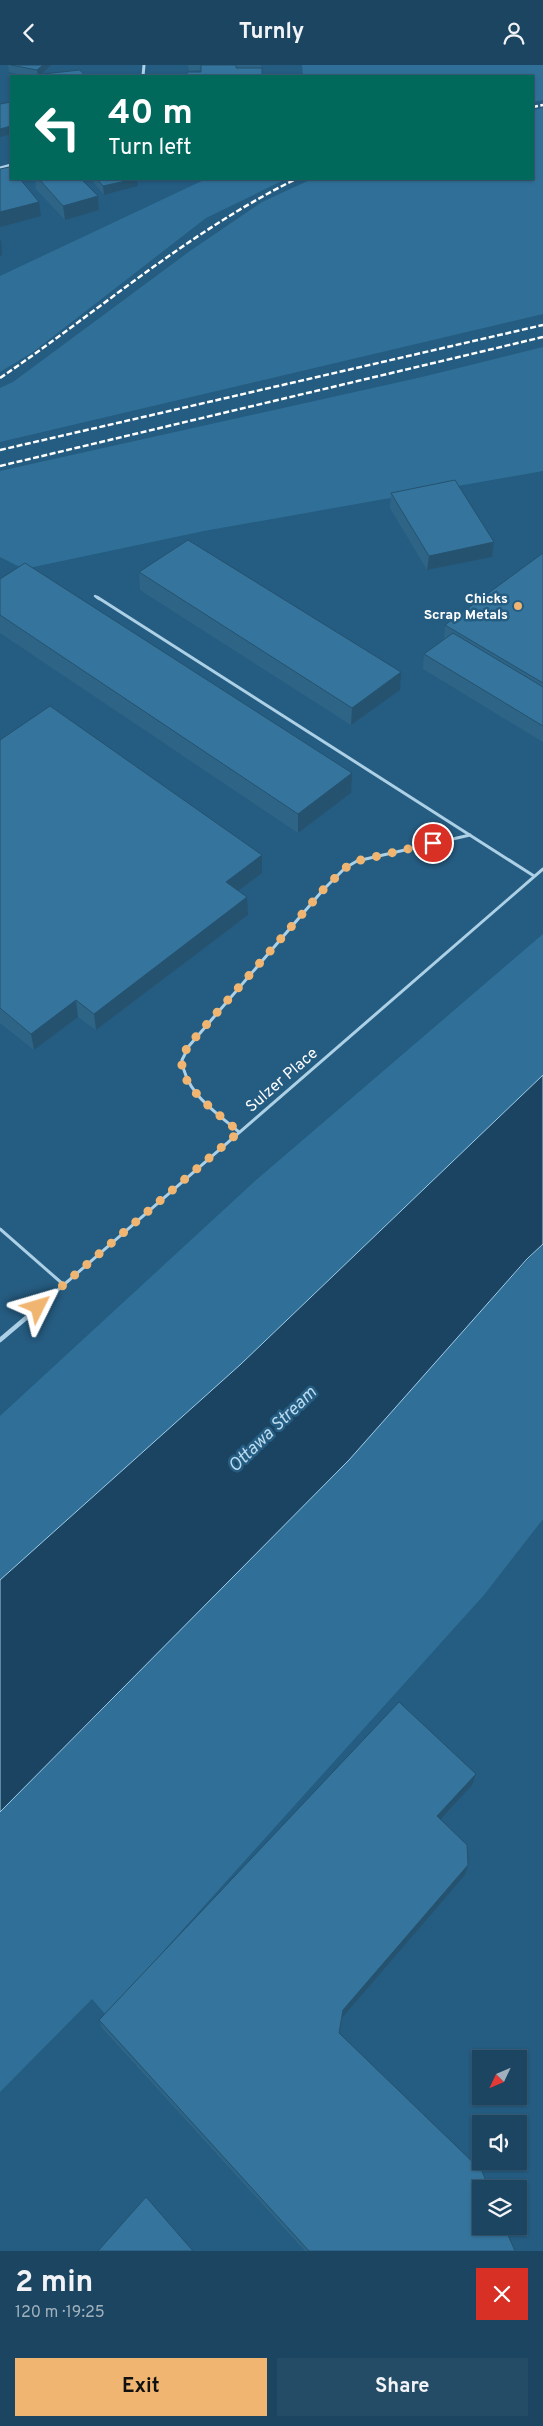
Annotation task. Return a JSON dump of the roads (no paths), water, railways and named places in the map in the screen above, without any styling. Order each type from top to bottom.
[{"type":"lane","points":[[95,596],[534,876],[543,869]]},
{"type":"lane","points":[[239,1132],[191,1088],[183,1073],[182,1059],[188,1046],[323,890],[345,868],[357,861],[377,855],[470,835]]},
{"type":"lane","name":"Sulzer Place","points":[[0,1340],[534,876]]},
{"type":"lane","points":[[0,1229],[64,1285]]},
{"type":"water","name":"Ottawa Stream","points":[[543,1075],[543,1244],[527,1259],[349,1460],[0,1812],[0,1580],[241,1364]]},
{"type":"railway","points":[[534,107],[543,105]]},
{"type":"railway","points":[[0,378],[145,273],[218,223],[294,180]]},
{"type":"railway","points":[[0,450],[543,325]]},
{"type":"railway","points":[[0,466],[543,337]]},
{"type":"place","name":"Chicks Scrap Metals","points":[[518,606]]}]
